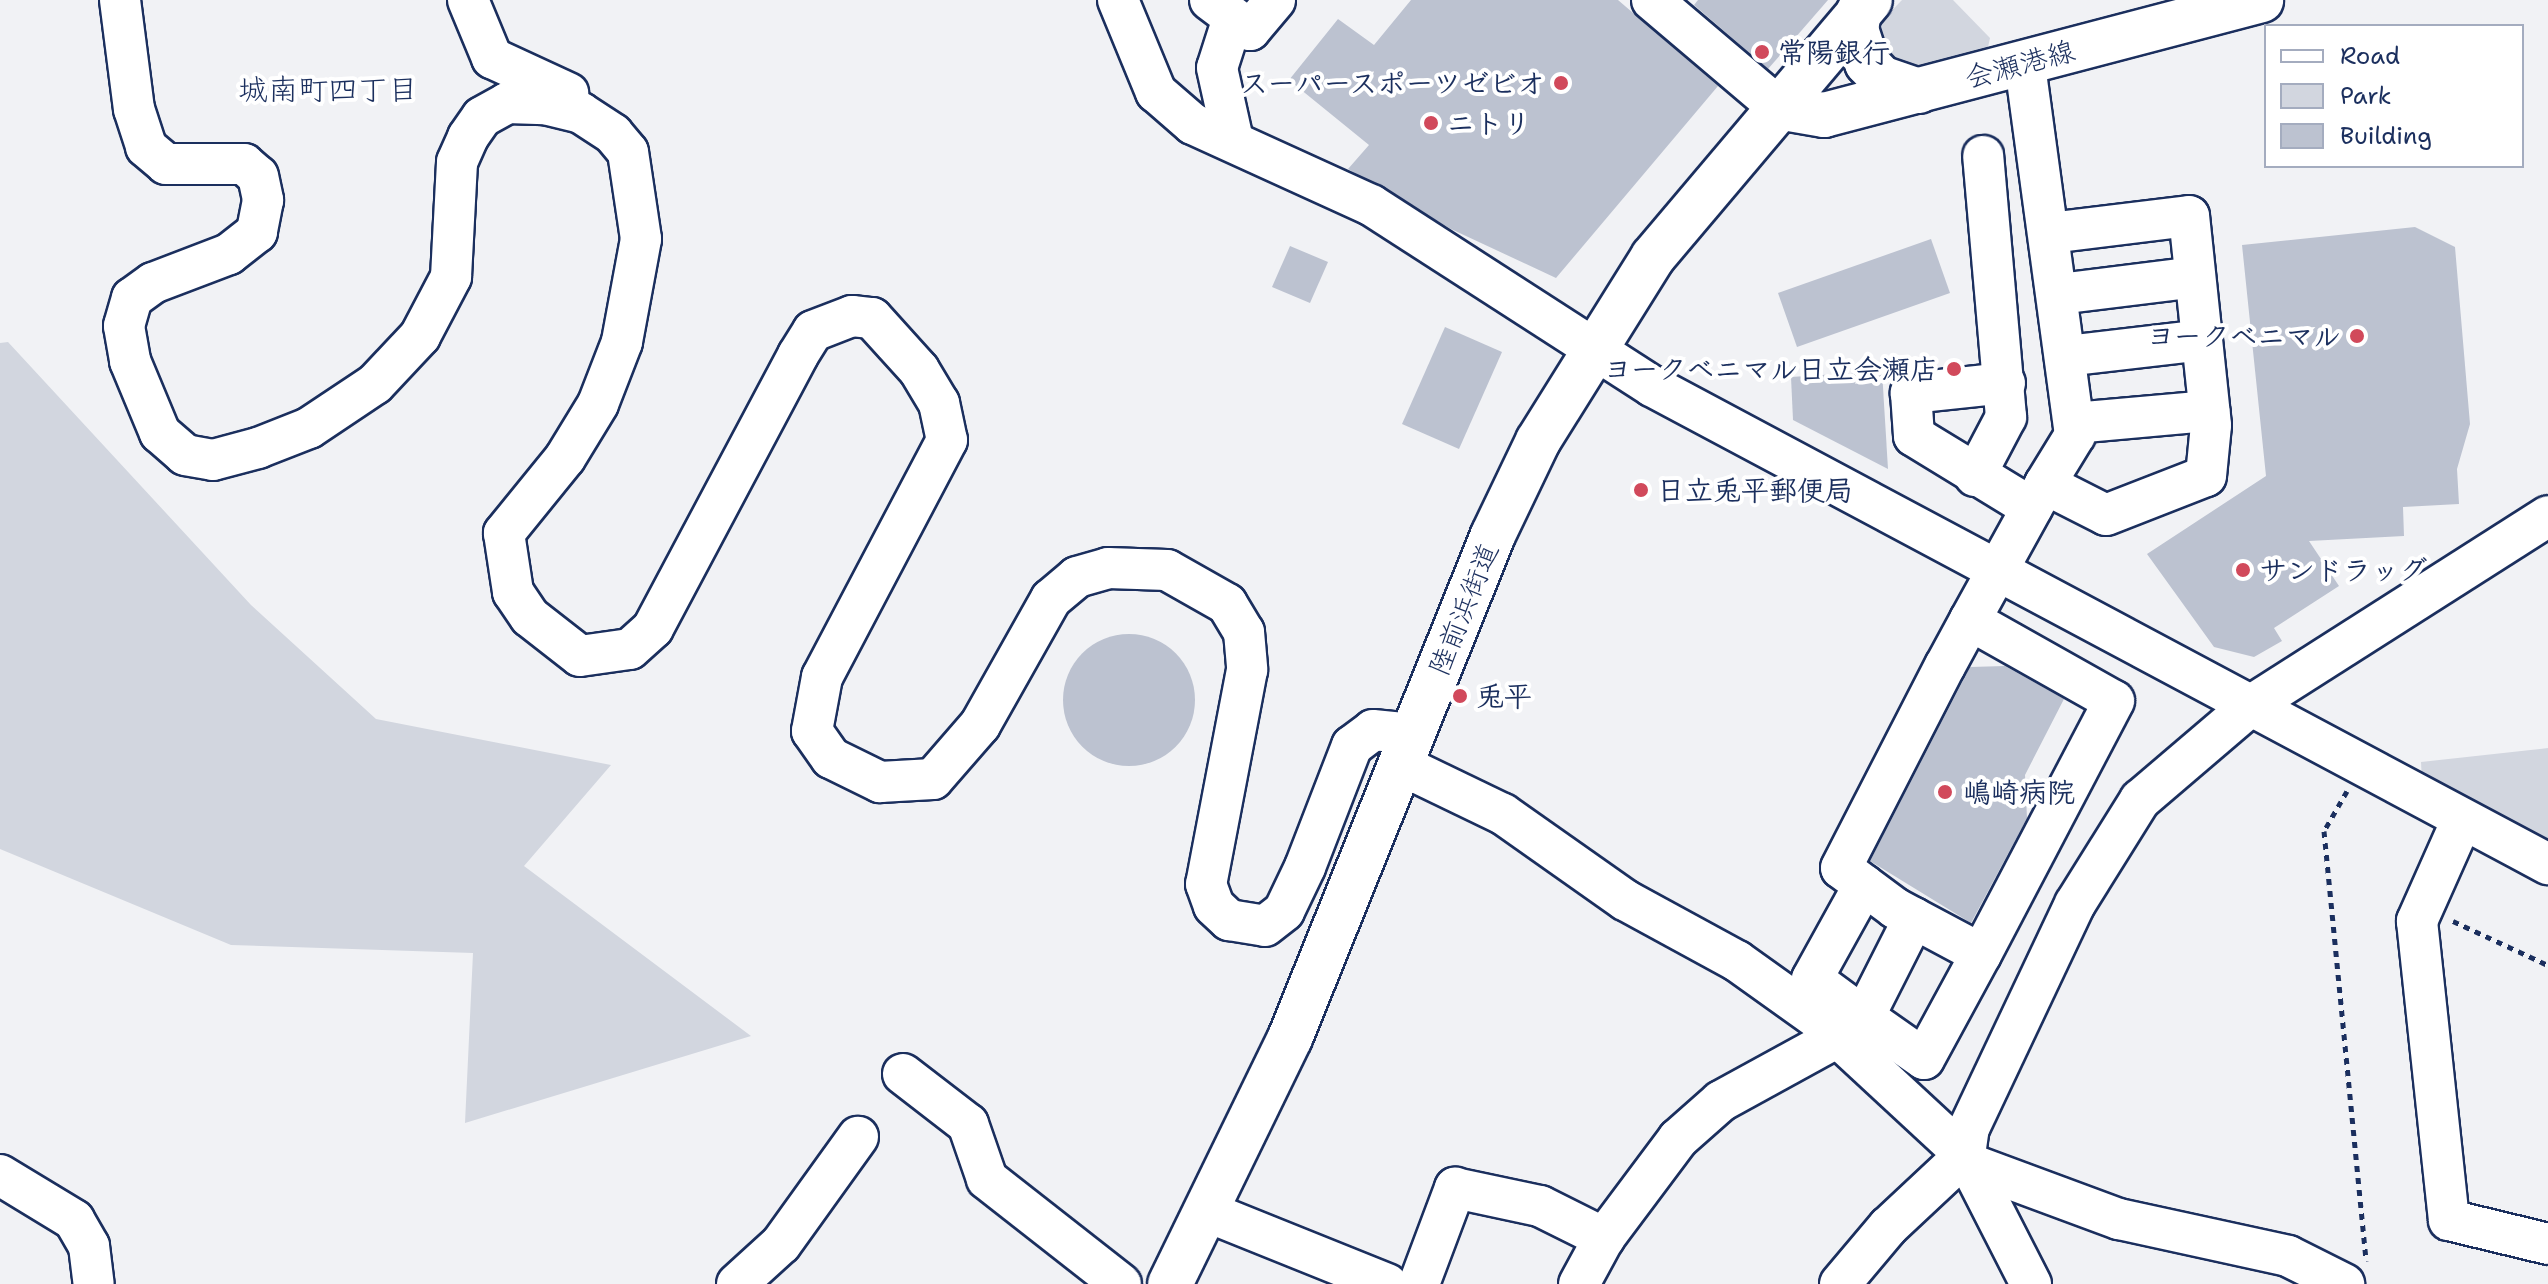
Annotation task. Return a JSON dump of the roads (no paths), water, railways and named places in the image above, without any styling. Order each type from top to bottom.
[{"type":"main road","name":"会瀬港線","points":[[1778,107],[1824,115],[2261,0]]},
{"type":"main road","name":"陸前浜街道","points":[[1170,1284],[1208,1212],[1290,1038],[1493,535],[1591,348],[1703,193],[1864,6]]},
{"type":"main road","points":[[1864,6],[1856,29],[1867,63],[1881,78],[1919,91]]},
{"type":"street","points":[[120,0],[134,109],[146,147],[166,164],[244,164],[258,176],[263,200],[257,232],[229,254],[153,283],[132,298],[124,326],[130,361],[160,433],[185,455],[213,460],[309,428],[375,384],[420,336],[451,277],[457,162],[482,117],[507,103],[557,107],[581,113],[613,134],[628,152]]},
{"type":"street","points":[[468,0],[492,58],[606,112],[625,135],[641,239],[622,342],[598,404],[565,458],[504,533],[513,592],[530,617],[580,656],[630,649],[653,628],[813,331],[852,316],[872,318],[919,370],[939,403],[947,440],[822,677],[812,731],[831,758],[880,782],[933,779],[980,725],[1051,599],[1077,577],[1108,568],[1167,570],[1227,604],[1244,632],[1247,670],[1206,884],[1214,906],[1229,920],[1265,926],[1284,911],[1352,746],[1373,730],[1503,814],[1625,900],[1851,1027],[1924,1059],[2114,701],[1970,620]]},
{"type":"street","points":[[1118,0],[1156,92],[1193,124],[1371,205],[1591,348],[2548,864]]},
{"type":"street","points":[[1222,9],[1250,30],[1275,0]]},
{"type":"street","points":[[1652,0],[1778,107]]},
{"type":"street","points":[[1222,9],[1217,68],[1233,140]]},
{"type":"street","points":[[1981,954],[1914,918],[1841,868],[1970,620],[2075,435],[2051,233],[2025,63]]},
{"type":"street","points":[[1975,476],[2006,417],[1983,156]]},
{"type":"street","points":[[2005,383],[1911,393],[1914,436],[1975,476],[2106,515],[2206,476],[2209,411],[2189,216],[2051,233]]},
{"type":"street","points":[[2059,294],[2195,277]]},
{"type":"street","points":[[2066,356],[2202,340]]},
{"type":"street","points":[[2074,423],[2209,411]]},
{"type":"street","points":[[1840,1284],[1888,1227],[1967,1160],[1969,1128],[2009,1040],[2114,835],[2173,766],[2250,706],[2548,516]]},
{"type":"street","points":[[2462,820],[2417,921],[2449,1220],[2548,1244]]},
{"type":"street","points":[[1864,885],[1812,979],[1967,1160],[2031,1284]]},
{"type":"street","points":[[1579,1284],[1604,1238],[1678,1139],[1721,1101],[1851,1027],[1914,918]]},
{"type":"street","points":[[903,1074],[968,1124],[987,1179],[1121,1284]]},
{"type":"street","points":[[737,1284],[781,1244],[858,1137]]},
{"type":"street","points":[[1967,1160],[2119,1219],[2288,1256],[2356,1277]]},
{"type":"street","points":[[0,1175],[74,1220],[89,1246],[94,1284]]},
{"type":"street","points":[[1419,1284],[1455,1188],[1540,1206],[1604,1238]]},
{"type":"street","points":[[1208,1212],[1387,1284]]},
{"type":"place","name":"常陽銀行","points":[[1762,52]]},
{"type":"place","name":"スーパースポーツゼビオ","points":[[1561,83]]},
{"type":"place","name":"ニトリ","points":[[1431,123]]},
{"type":"place","name":"ヨークベニマル","points":[[2357,336]]},
{"type":"place","name":"ヨークベニマル日立会瀬店","points":[[1954,369]]},
{"type":"place","name":"日立兎平郵便局","points":[[1641,490]]},
{"type":"place","name":"サンドラッグ","points":[[2243,570]]},
{"type":"place","name":"兎平","points":[[1460,696]]},
{"type":"place","name":"嶋崎病院","points":[[1945,792]]},
{"type":"district","name":"城南町四丁目","points":[[328,90]]}]
